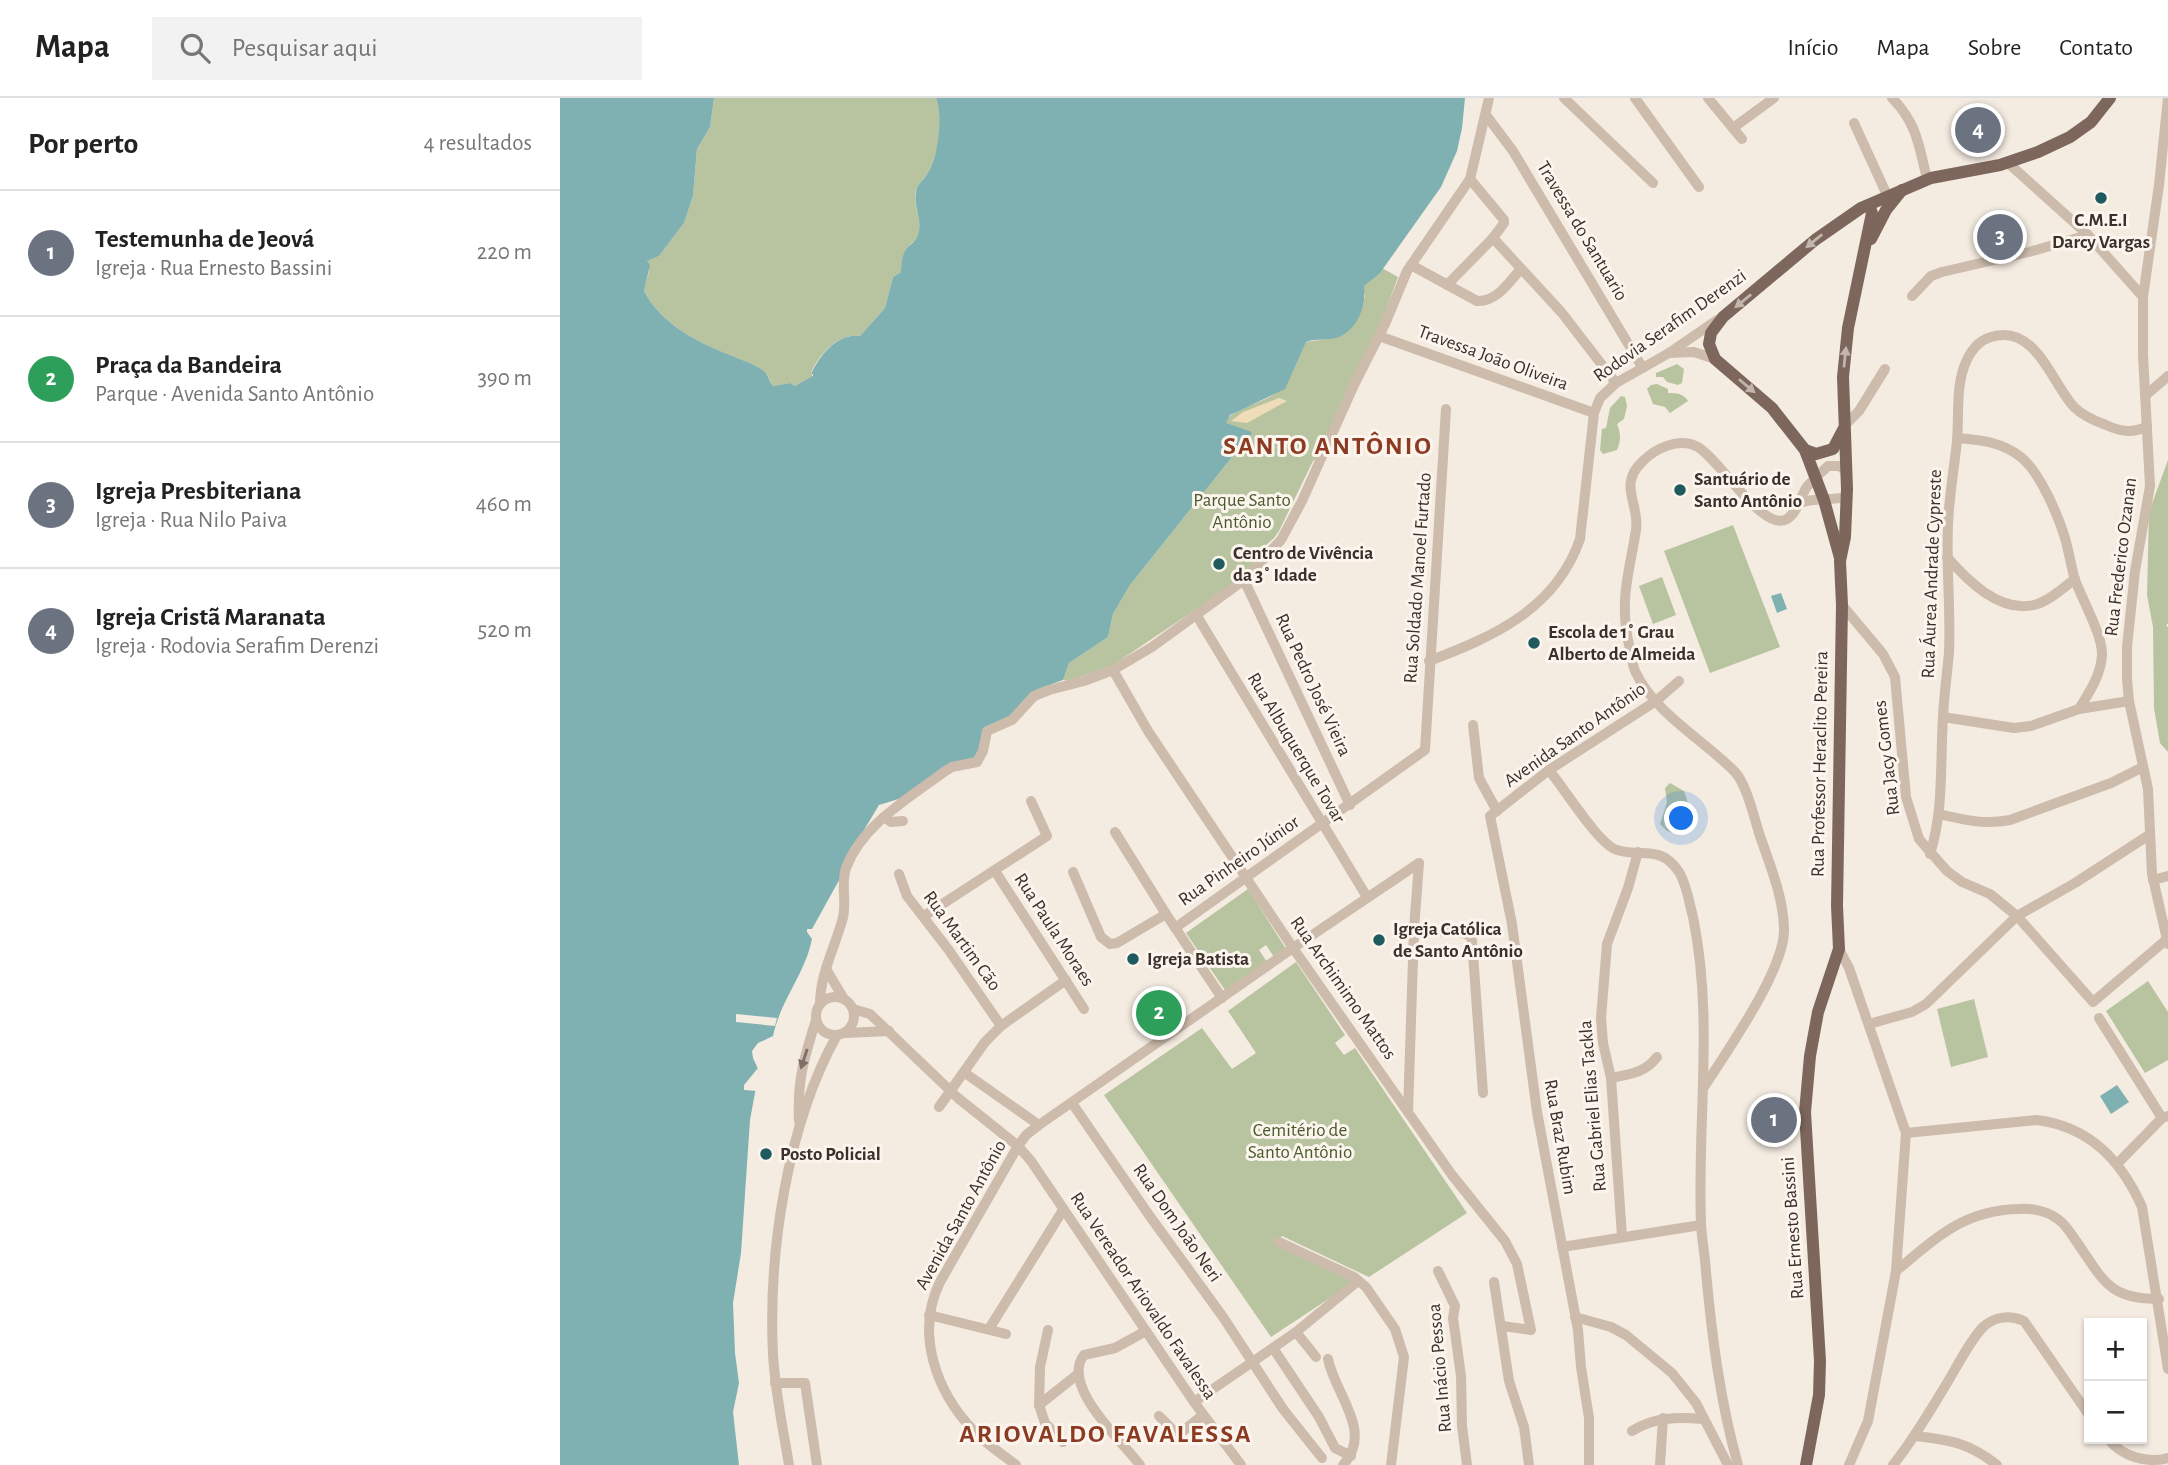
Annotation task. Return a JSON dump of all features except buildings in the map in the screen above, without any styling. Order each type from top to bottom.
[{"type":"main road","name":"Rodovia Serafim Derenzi","points":[[1723,317],[1846,217],[1887,195],[1927,179],[2007,162],[2070,137],[2091,122],[2110,98]]},
{"type":"main road","points":[[1866,248],[1886,210],[1902,190]]},
{"type":"main road","points":[[1866,248],[1872,213],[1869,205]]},
{"type":"main road","name":"Rua Professor Heraclito Pereira","points":[[1839,949],[1837,906],[1842,606],[1840,561],[1845,537],[1846,497],[1843,377],[1848,328],[1866,248]]},
{"type":"main road","points":[[1723,317],[1709,338],[1715,359],[1772,408],[1805,450],[1824,500],[1840,561]]},
{"type":"main road","points":[[1805,450],[1816,454],[1833,449],[1845,425]]},
{"type":"main road","name":"Rua Ernesto Bassini","points":[[1806,1465],[1819,1395],[1820,1369],[1806,1090],[1818,1012],[1839,949]]},
{"type":"street","points":[[799,1125],[800,1070],[820,1004],[821,984],[845,909],[844,878],[847,867],[864,838],[884,817],[944,772],[952,767],[977,762],[983,751],[987,731],[1012,720],[1034,696],[1113,670],[1152,647],[1244,580],[1270,554],[1290,525],[1411,265],[1470,179],[1489,98]]},
{"type":"street","points":[[1564,98],[1653,183]]},
{"type":"street","points":[[1635,98],[1699,187]]},
{"type":"street","points":[[1708,98],[1742,139]]},
{"type":"street","points":[[1733,128],[1774,98]]},
{"type":"street","points":[[1892,98],[1915,128],[1927,179]]},
{"type":"street","name":"Rua Frederico Ozanan","points":[[2167,942],[2153,880],[2148,789],[2129,701],[2127,647],[2135,571],[2150,500],[2143,297],[2168,98]]},
{"type":"street","name":"Travessa do Santuario","points":[[1486,115],[1513,150],[1538,190],[1642,367]]},
{"type":"street","points":[[1854,123],[1887,195]]},
{"type":"street","points":[[2007,162],[2088,235],[2143,297]]},
{"type":"street","points":[[1447,285],[1502,229],[1504,220],[1470,179]]},
{"type":"street","points":[[1912,296],[1931,276],[1942,272],[2088,235]]},
{"type":"street","points":[[1493,239],[1562,313],[1616,383]]},
{"type":"street","points":[[1411,265],[1477,301],[1490,300],[1521,269]]},
{"type":"street","name":"Rodovia Serafim Derenzi","points":[[1429,661],[1488,638],[1518,620],[1544,597],[1575,552],[1583,526],[1594,413],[1600,398],[1616,383],[1723,317]]},
{"type":"street","name":"Rua Áurea Andrade Cypreste","points":[[1930,854],[1940,814],[1943,717],[1949,652],[1949,506],[1961,380],[1969,354],[1979,343],[2001,335],[2011,336],[2030,346],[2052,372],[2072,405],[2081,413],[2122,432],[2147,428]]},
{"type":"street","name":"Travessa João Oliveira","points":[[1379,336],[1594,413]]},
{"type":"street","points":[[1668,353],[1694,352],[1715,359]]},
{"type":"street","points":[[1845,425],[1859,411],[1885,369]]},
{"type":"street","points":[[2146,396],[2168,376]]},
{"type":"street","name":"Rua Soldado Manoel Furtado","points":[[1425,750],[1446,409]]},
{"type":"street","points":[[1957,438],[2000,444],[2025,460],[2053,506],[2065,537],[2075,579],[2102,652],[2095,680],[2079,709]]},
{"type":"street","points":[[1704,1087],[1738,1033],[1777,962],[1784,929],[1777,885],[1742,783],[1734,771],[1656,701],[1635,671],[1623,607],[1637,526],[1630,483],[1641,462],[1661,449],[1672,445],[1691,444],[1704,450],[1748,500],[1776,521],[1784,521],[1790,517],[1805,490],[1828,466],[1839,466],[1846,471]]},
{"type":"street","points":[[1799,503],[1809,499],[1846,497]]},
{"type":"street","points":[[1947,557],[1988,596],[2016,605],[2033,605],[2075,579]]},
{"type":"street","name":"Rua Pedro José Vieira","points":[[1244,580],[1350,805]]},
{"type":"street","name":"Rua Jacy Gomes","points":[[1842,606],[1883,654],[1895,677],[1906,797],[1919,839],[1947,872],[1990,894],[2017,916],[2093,1002],[2167,942]]},
{"type":"street","name":"Rua Albuquerque Tovar","points":[[1197,616],[1367,897]]},
{"type":"street","name":"Rua Archimimo Mattos","points":[[1113,670],[1148,731],[1293,948],[1452,1175],[1511,1251],[1517,1264],[1531,1330],[1502,1326]]},
{"type":"street","name":"Avenida Santo Antônio","points":[[1493,813],[1549,770],[1656,701],[1679,681]]},
{"type":"street","points":[[1943,717],[2014,728],[2031,726],[2079,709],[2129,701]]},
{"type":"street","name":"Rua Braz Rubim","points":[[1473,725],[1479,778],[1493,813],[1512,924],[1537,1112],[1575,1317],[1589,1418],[1589,1465]]},
{"type":"street","name":"Rua Pinheiro Júnior","points":[[1175,928],[1425,750]]},
{"type":"street","points":[[1940,814],[1979,823],[2010,820],[2110,783],[2143,767]]},
{"type":"street","points":[[1549,770],[1595,833],[1607,845],[1617,850],[1652,852],[1664,856],[1679,872],[1688,893],[1700,957],[1704,1032],[1701,1225],[1720,1390],[1738,1465]]},
{"type":"street","points":[[924,916],[1047,836],[1031,801]]},
{"type":"street","points":[[884,817],[891,822],[903,821]]},
{"type":"street","points":[[1115,832],[1222,998]]},
{"type":"street","points":[[1869,1024],[1912,1012],[1926,1004],[2017,916],[2076,883],[2149,835]]},
{"type":"street","name":"Rua Gabriel Elias Tackla","points":[[1622,1236],[1611,1078],[1603,1043],[1601,1018],[1605,961],[1611,930],[1629,888],[1638,852]]},
{"type":"street","name":"Avenida Santo Antônio","points":[[1016,1465],[982,1440],[953,1406],[931,1354],[928,1326],[940,1282],[1026,1135],[1419,863],[1414,929]]},
{"type":"street","name":"Rua Paula Moraes","points":[[995,870],[1084,1009]]},
{"type":"street","points":[[1073,872],[1105,942],[1117,943],[1166,914]]},
{"type":"street","name":"Rua Martim Cão","points":[[899,874],[907,895],[1001,1026]]},
{"type":"street","points":[[2153,880],[2168,876]]},
{"type":"street","points":[[1408,1112],[1414,929],[1464,933],[1470,936],[1483,1093]]},
{"type":"street","name":"Rua Professor Heraclito Pereira","points":[[1839,949],[1849,968],[1874,1044],[1898,1103],[1906,1133],[1896,1271],[1868,1421],[1849,1465]]},
{"type":"street","points":[[789,1465],[775,1383],[772,1324],[775,1256],[783,1196],[799,1125],[820,1069],[840,1034],[852,1024],[853,1009],[826,969]]},
{"type":"street","points":[[939,1107],[985,1042],[1001,1026],[1066,980]]},
{"type":"street","points":[[820,1004],[831,997],[844,999]]},
{"type":"street","name":"Rua Vereador Ariovaldo Favalessa","points":[[853,1009],[870,1014],[890,1031],[950,1091],[1018,1146],[1031,1161],[1194,1402],[1241,1465]]},
{"type":"street","points":[[2099,1018],[2165,1117],[2118,1163]]},
{"type":"street","points":[[816,1020],[824,1031],[840,1034],[890,1031]]},
{"type":"street","points":[[1611,1078],[1649,1068],[1657,1057]]},
{"type":"street","points":[[964,1073],[1039,1125]]},
{"type":"street","name":"Rua Dom João Neri","points":[[1072,1103],[1223,1317],[1283,1409],[1322,1458]]},
{"type":"street","points":[[1906,1133],[2037,1120],[2057,1125],[2091,1140],[2118,1163],[2132,1183],[2142,1207],[2168,1369]]},
{"type":"street","points":[[1896,1271],[1965,1220],[1996,1209],[2025,1208],[2038,1210],[2059,1220],[2109,1286],[2122,1295],[2159,1300]]},
{"type":"street","points":[[989,1329],[1063,1210]]},
{"type":"street","points":[[1562,1247],[1701,1225]]},
{"type":"street","points":[[1279,1242],[1358,1281],[1366,1287],[1390,1319],[1403,1347],[1403,1368],[1391,1465]]},
{"type":"street","name":"Rua Inácio Pessoa","points":[[1438,1271],[1455,1306],[1453,1318],[1461,1376],[1462,1426],[1467,1465]]},
{"type":"street","points":[[1194,1402],[1253,1364],[1358,1281]]},
{"type":"street","points":[[1494,1282],[1509,1381],[1524,1427],[1529,1465]]},
{"type":"street","points":[[929,1315],[1006,1334]]},
{"type":"street","points":[[1575,1317],[1611,1327],[1639,1343],[1672,1373],[1696,1403],[1728,1465]]},
{"type":"street","points":[[1893,1465],[1915,1436],[1984,1327],[2004,1317],[2015,1317],[2024,1321],[2084,1408]]},
{"type":"street","points":[[1048,1330],[1040,1367],[1039,1405],[1045,1423],[1063,1442]]},
{"type":"street","points":[[1140,1465],[1088,1401],[1078,1374],[1084,1355],[1115,1348],[1146,1331]]},
{"type":"street","points":[[1296,1332],[1316,1357]]},
{"type":"street","points":[[1273,1348],[1319,1417],[1335,1448],[1351,1456]]},
{"type":"street","points":[[1328,1359],[1356,1433],[1351,1456],[1343,1465]]},
{"type":"street","points":[[1039,1405],[1078,1374]]},
{"type":"street","points":[[775,1383],[805,1383],[817,1465]]},
{"type":"street","points":[[1159,1416],[1178,1435],[1203,1415]]},
{"type":"street","points":[[1632,1432],[1663,1418],[1703,1419]]},
{"type":"street","points":[[1660,1465],[1663,1418]]},
{"type":"street","points":[[1915,1436],[1959,1442],[1981,1452],[1997,1465]]},
{"type":"street","points":[[2114,1444],[2136,1458],[2168,1458]]},
{"type":"green space","points":[[714,98],[936,98],[940,124],[935,155],[915,195],[919,234],[906,252],[901,272],[893,277],[885,308],[860,336],[844,338],[830,346],[814,366],[811,373],[813,377],[795,386],[790,383],[773,386],[766,374],[757,367],[681,330],[660,313],[644,291],[649,271],[647,261],[659,256],[684,223],[693,196],[697,149],[710,127]]},
{"type":"green space","name":"Parque Santo Antônio","points":[[1382,268],[1398,277],[1377,334],[1320,455],[1313,461],[1279,531],[1256,554],[1252,568],[1241,579],[1113,665],[1069,681],[1063,680],[1069,663],[1108,637],[1113,614],[1130,585],[1236,452],[1242,449],[1225,422],[1236,412],[1278,391],[1290,375],[1306,342],[1326,339],[1365,297],[1363,286]]},
{"type":"green space","points":[[1677,364],[1684,369],[1682,383],[1678,385],[1667,382],[1663,377],[1656,377],[1656,373]]},
{"type":"green space","points":[[1657,384],[1668,389],[1668,393],[1682,395],[1688,401],[1670,413],[1665,407],[1653,404],[1647,389]]},
{"type":"green space","points":[[1621,396],[1625,397],[1627,406],[1624,419],[1617,424],[1620,437],[1617,450],[1603,454],[1600,450],[1602,429],[1606,428],[1610,408]]},
{"type":"green space","points":[[2168,460],[2168,752],[2160,743],[2154,708],[2153,627],[2147,595],[2149,512]]},
{"type":"green space","points":[[1733,525],[1780,647],[1710,673],[1664,551]]},
{"type":"green space","points":[[1662,577],[1676,615],[1653,624],[1639,586]]},
{"type":"green space","points":[[1670,783],[1684,791],[1688,803],[1681,820],[1686,826],[1674,833],[1667,831],[1660,824],[1667,802],[1665,788]]},
{"type":"green space","points":[[1248,889],[1288,952],[1276,960],[1266,945],[1259,950],[1269,965],[1227,993],[1186,933]]},
{"type":"green space","name":"Cemitério de Santo Antônio","points":[[1296,962],[1345,1035],[1335,1043],[1344,1055],[1355,1048],[1467,1213],[1369,1277],[1282,1236],[1276,1243],[1354,1282],[1271,1337],[1104,1095],[1202,1028],[1232,1069],[1256,1053],[1228,1011]]},
{"type":"green space","points":[[2148,981],[2168,1012],[2168,1060],[2145,1073],[2106,1011]]},
{"type":"green space","points":[[1164,995],[1177,997],[1182,1003],[1179,1015],[1153,1031],[1137,1029],[1140,1011]]},
{"type":"green space","points":[[1974,999],[1988,1057],[1951,1067],[1937,1009]]},
{"type":"sand","points":[[1279,398],[1287,401],[1247,423],[1231,421],[1243,412]]},
{"type":"water","points":[[560,98],[714,98],[710,127],[697,149],[693,196],[684,223],[659,256],[647,261],[650,265],[644,291],[660,313],[681,330],[757,367],[765,372],[773,386],[790,383],[795,386],[813,376],[811,374],[815,367],[830,347],[844,338],[860,336],[885,308],[893,277],[901,272],[905,251],[918,235],[916,192],[931,166],[939,136],[936,98],[1465,98],[1457,151],[1441,187],[1380,273],[1364,286],[1364,301],[1356,322],[1339,337],[1306,342],[1285,389],[1230,415],[1226,423],[1252,432],[1246,445],[1236,452],[1130,585],[1113,614],[1108,637],[1069,663],[1063,680],[1036,690],[1009,719],[983,732],[978,756],[905,797],[879,805],[846,860],[843,873],[812,929],[807,929],[812,939],[809,952],[781,1010],[773,1036],[758,1043],[752,1051],[759,1071],[750,1120],[741,1253],[733,1303],[739,1383],[733,1412],[739,1465],[560,1465]]},
{"type":"water","points":[[1781,593],[1787,609],[1777,613],[1771,596]]},
{"type":"water","points":[[2117,1085],[2129,1102],[2111,1114],[2100,1096]]},
{"type":"pier","points":[[736,1014],[777,1018],[775,1026],[736,1022]]},
{"type":"pier","points":[[758,1068],[757,1091],[744,1090],[744,1085]]},
{"type":"place","name":"Igreja Cristã Maranata","points":[[1978,130]]},
{"type":"place","name":"C.M.E.I Darcy Vargas","points":[[2101,198]]},
{"type":"place","name":"Igreja Presbiteriana","points":[[2000,237]]},
{"type":"place","name":"Santuário de Santo Antônio","points":[[1680,490]]},
{"type":"place","name":"Centro de Vivência da 3˚ Idade","points":[[1219,564]]},
{"type":"place","name":"Escola de 1˚ Grau Alberto de Almeida","points":[[1534,643]]},
{"type":"place","name":"Igreja Católica de Santo Antônio","points":[[1379,940]]},
{"type":"place","name":"Igreja Batista","points":[[1133,959]]},
{"type":"place","name":"Praça da Bandeira","points":[[1159,1013]]},
{"type":"place","name":"Testemunha de Jeová","points":[[1774,1120]]},
{"type":"place","name":"Posto Policial","points":[[766,1154]]},
{"type":"district","name":"SANTO ANTÔNIO","points":[[1328,446]]},
{"type":"district","name":"ARIOVALDO FAVALESSA","points":[[1106,1434]]}]
